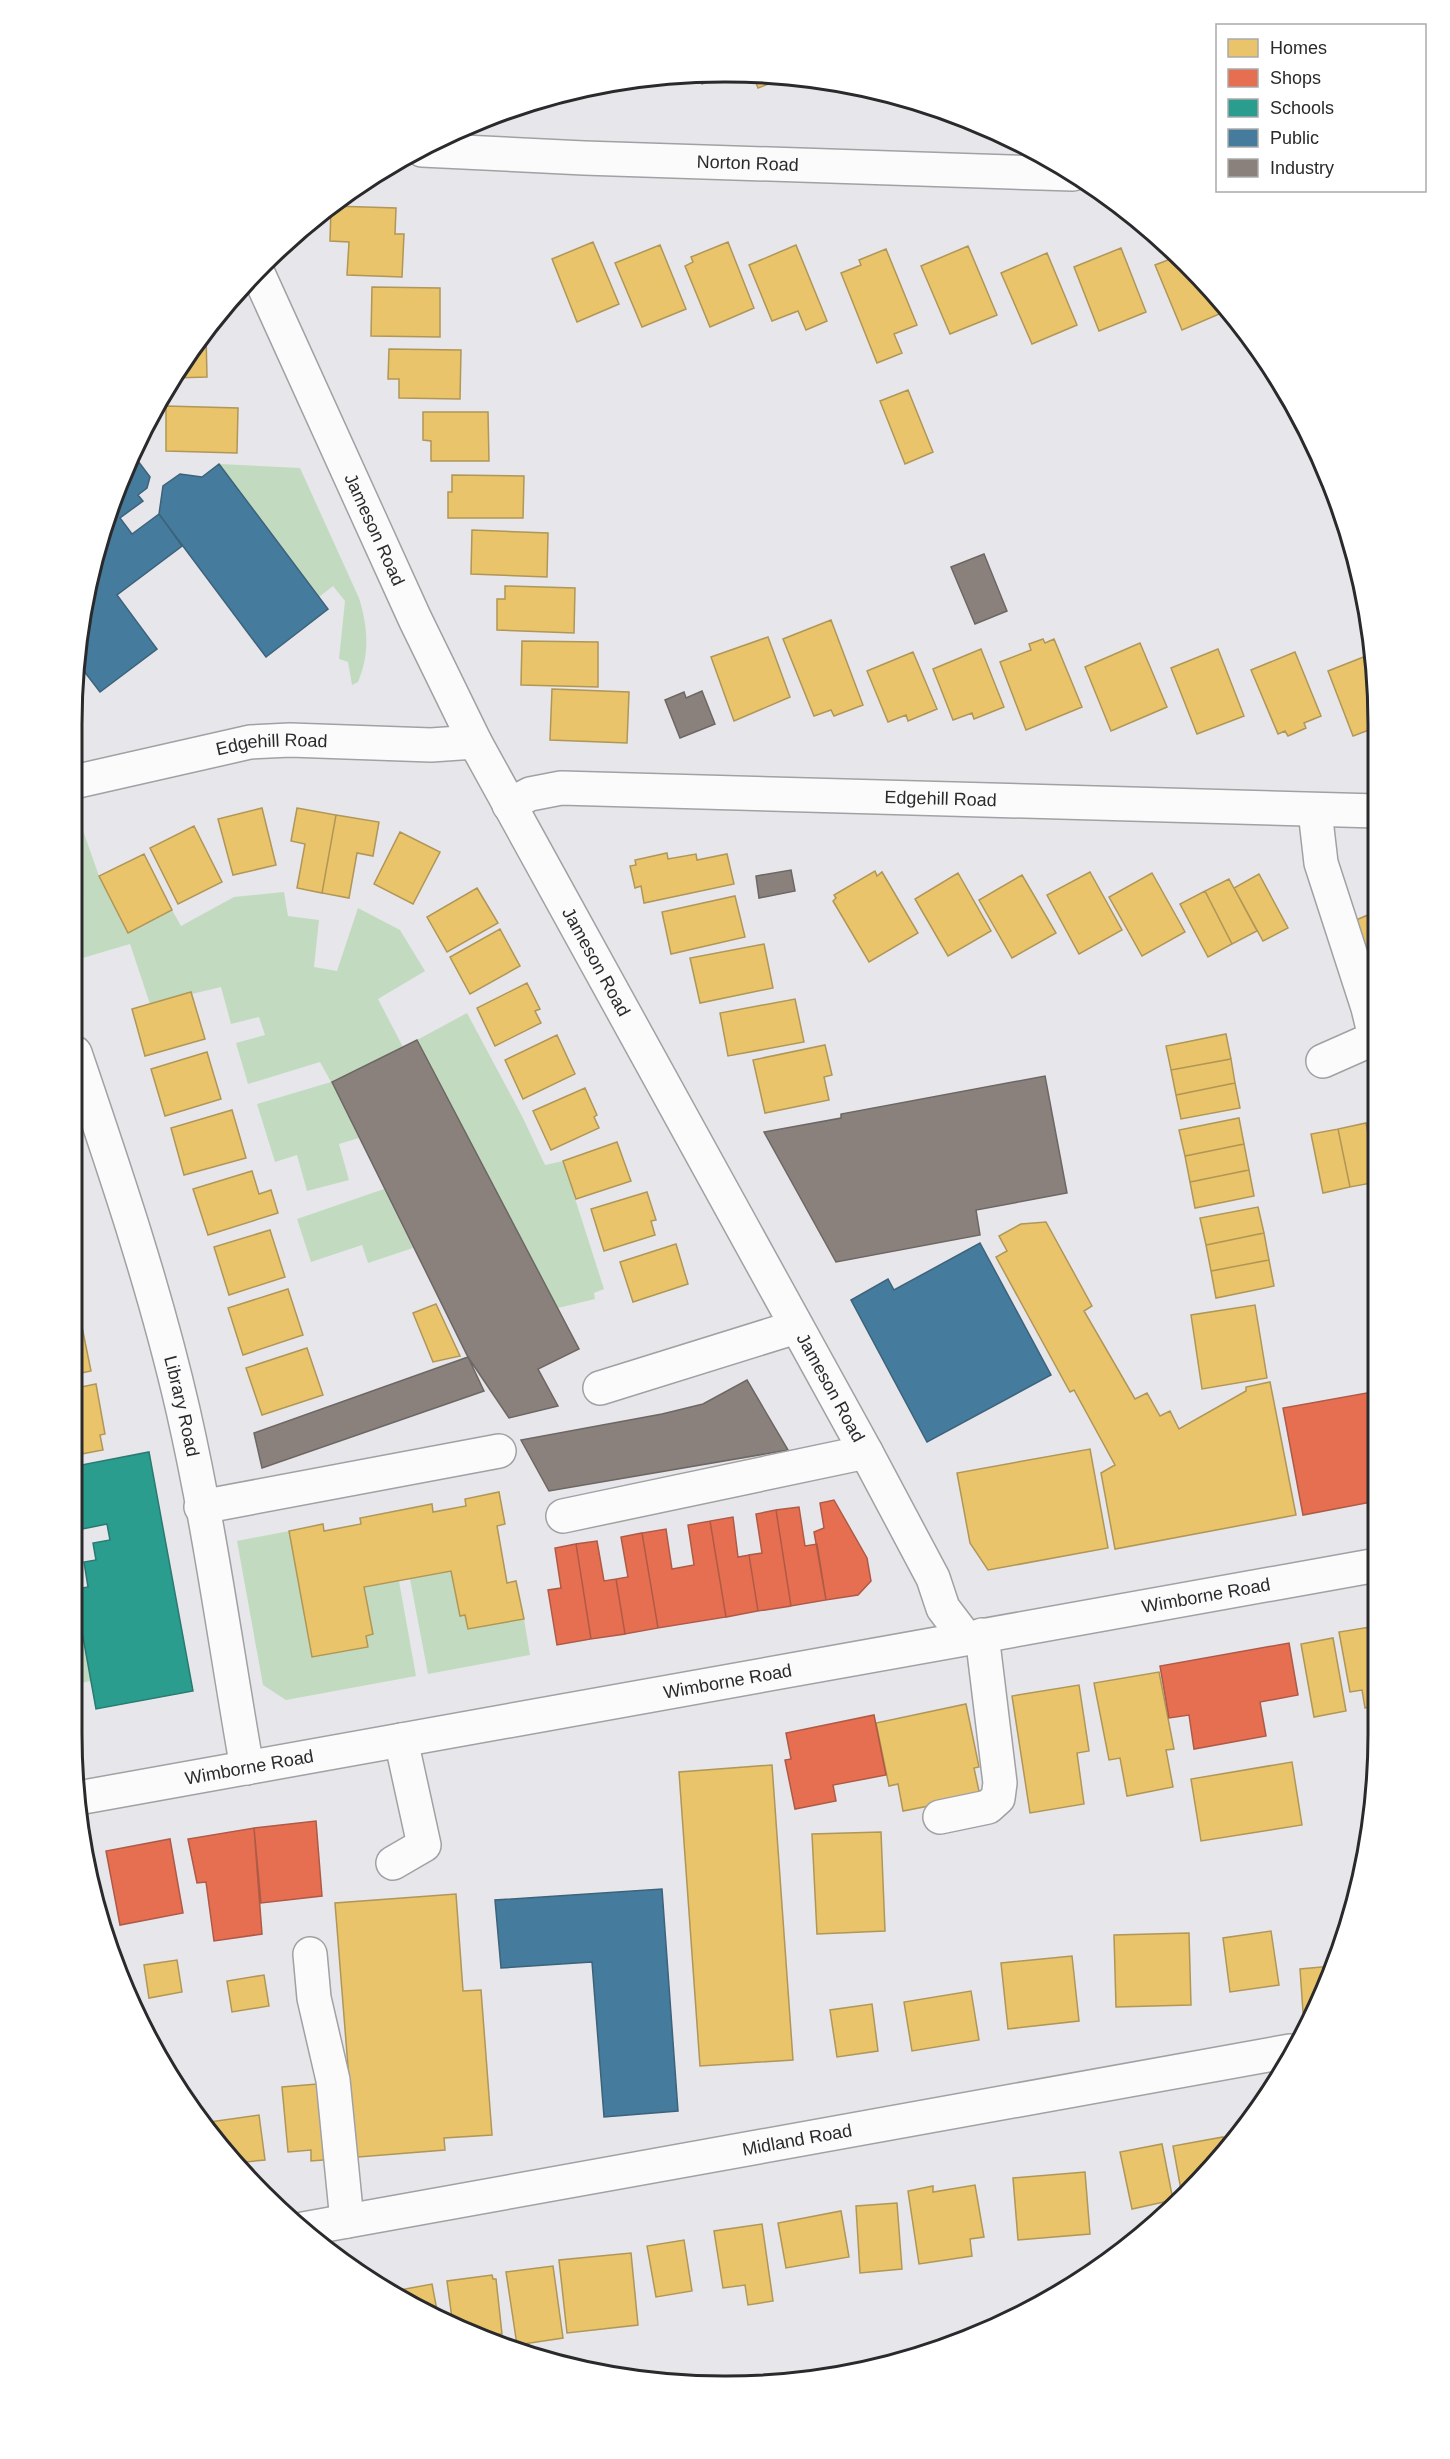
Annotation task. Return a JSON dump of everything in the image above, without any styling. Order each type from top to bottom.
[{"type":"street","name":"Norton Road","points":[[438,151],[584,158],[1053,173]]},
{"type":"street","name":"Jameson Road","points":[[261,281],[415,619],[474,742],[866,1452],[933,1578],[943,1608],[974,1636]]},
{"type":"street","name":"Edgehill Road","points":[[82,780],[250,742],[290,740],[430,745],[474,742]]},
{"type":"street","name":"Edgehill Road","points":[[509,805],[530,794],[561,789],[1368,811]]},
{"type":"street","points":[[1315,811],[1321,863],[1368,1008]]},
{"type":"street","points":[[1323,1061],[1368,1045]]},
{"type":"street","name":"Library Road","points":[[82,1074],[129,1214],[158,1311],[183,1411],[247,1768]]},
{"type":"street","points":[[600,1388],[796,1327]]},
{"type":"street","points":[[201,1507],[499,1451]]},
{"type":"street","points":[[563,1516],[866,1452]]},
{"type":"street","name":"Wimborne Road","points":[[86,1797],[1368,1567]]},
{"type":"street","points":[[940,1817],[987,1807],[998,1798],[1000,1783],[974,1636]]},
{"type":"street","points":[[393,1863],[424,1845],[401,1740]]},
{"type":"street","points":[[310,1954],[314,1998],[333,2080],[347,2221]]},
{"type":"street","name":"Midland Road","points":[[313,2227],[1282,2052]]},
{"type":"green space","points":[[219,464],[300,468],[362,609],[366,630],[366,651],[358,682],[352,685],[348,662],[339,659],[345,601],[333,586],[319,597]]},
{"type":"green space","points":[[82,828],[99,876],[128,933],[172,910],[181,926],[234,897],[284,892],[288,916],[319,920],[314,967],[337,971],[358,908],[400,930],[425,971],[378,999],[403,1047],[332,1082],[359,1138],[339,1144],[349,1180],[307,1191],[297,1155],[275,1162],[257,1104],[331,1082],[320,1062],[248,1084],[236,1043],[265,1035],[259,1017],[231,1024],[221,987],[150,1004],[130,944],[82,958]]},
{"type":"green space","points":[[467,1013],[522,1116],[545,1165],[563,1161],[604,1289],[594,1293],[595,1299],[558,1308],[417,1040]]},
{"type":"green space","points":[[384,1189],[413,1248],[368,1263],[362,1245],[311,1262],[297,1219]]},
{"type":"green space","points":[[289,1531],[312,1657],[368,1647],[366,1636],[372,1634],[364,1587],[399,1581],[416,1676],[286,1700],[263,1685],[237,1541]]},
{"type":"green space","points":[[451,1571],[460,1616],[524,1619],[530,1655],[428,1674],[410,1579]]},
{"type":"green space","points":[[82,1632],[91,1681],[82,1683]]},
{"type":"building: Homes","points":[[756,83],[768,84],[758,88]]},
{"type":"building: Homes","points":[[346,206],[396,208],[395,234],[404,234],[402,277],[347,275],[349,242],[330,241],[331,218]]},
{"type":"building: Homes","points":[[593,242],[619,304],[577,322],[552,259]]},
{"type":"building: Homes","points":[[728,242],[754,308],[710,327],[685,266],[693,262],[691,257]]},
{"type":"building: Homes","points":[[660,245],[686,309],[642,327],[615,263]]},
{"type":"building: Homes","points":[[796,245],[827,321],[806,330],[798,311],[772,321],[749,265]]},
{"type":"building: Homes","points":[[968,246],[997,315],[950,334],[921,266]]},
{"type":"building: Homes","points":[[1121,248],[1146,312],[1099,331],[1074,267]]},
{"type":"building: Homes","points":[[886,249],[917,325],[894,334],[902,353],[877,363],[841,273],[861,265],[859,260]]},
{"type":"building: Homes","points":[[1047,253],[1077,325],[1032,344],[1001,273]]},
{"type":"building: Homes","points":[[1168,260],[1219,314],[1182,330],[1155,265]]},
{"type":"building: Homes","points":[[372,287],[440,288],[440,337],[371,336]]},
{"type":"building: Homes","points":[[206,346],[207,377],[185,378]]},
{"type":"building: Homes","points":[[389,349],[461,350],[460,399],[399,398],[399,379],[388,379]]},
{"type":"building: Homes","points":[[908,390],[933,452],[905,464],[880,401]]},
{"type":"building: Homes","points":[[168,406],[238,408],[237,453],[166,451]]},
{"type":"building: Homes","points":[[423,412],[488,412],[489,461],[431,461],[431,441],[423,440]]},
{"type":"building: Homes","points":[[452,475],[524,476],[523,518],[448,518],[448,492],[452,492]]},
{"type":"building: Homes","points":[[472,530],[548,533],[547,577],[471,574]]},
{"type":"building: Homes","points":[[505,586],[575,588],[574,633],[497,630],[497,599],[505,599]]},
{"type":"building: Homes","points":[[831,620],[863,705],[834,716],[831,710],[814,716],[783,639]]},
{"type":"building: Homes","points":[[768,637],[790,697],[734,721],[711,657]]},
{"type":"building: Homes","points":[[1043,639],[1045,643],[1054,639],[1082,707],[1026,730],[1000,662],[1031,650],[1029,644]]},
{"type":"building: Homes","points":[[522,641],[598,642],[598,687],[521,685]]},
{"type":"building: Homes","points":[[1140,643],[1167,707],[1111,731],[1085,667]]},
{"type":"building: Homes","points":[[981,649],[1004,707],[974,719],[972,713],[953,720],[933,669]]},
{"type":"building: Homes","points":[[1218,649],[1244,716],[1197,734],[1171,668]]},
{"type":"building: Homes","points":[[913,652],[937,709],[908,721],[906,715],[888,722],[867,671]]},
{"type":"building: Homes","points":[[1295,652],[1321,716],[1304,723],[1306,728],[1288,736],[1285,731],[1278,734],[1251,670]]},
{"type":"building: Homes","points":[[1364,657],[1368,730],[1353,736],[1328,671]]},
{"type":"building: Homes","points":[[552,689],[629,692],[627,743],[550,740]]},
{"type":"building: Homes","points":[[262,808],[276,865],[233,875],[218,819]]},
{"type":"building: Homes","points":[[297,808],[336,815],[322,893],[297,888],[305,844],[291,841]]},
{"type":"building: Homes","points":[[336,815],[379,822],[373,856],[357,853],[349,898],[322,893]]},
{"type":"building: Homes","points":[[194,826],[222,882],[178,904],[150,848]]},
{"type":"building: Homes","points":[[400,832],[440,852],[413,904],[374,884]]},
{"type":"building: Homes","points":[[667,853],[668,859],[696,854],[697,860],[727,854],[734,884],[644,903],[641,886],[635,888],[630,866],[636,865],[635,860]]},
{"type":"building: Homes","points":[[144,854],[172,910],[128,933],[99,876]]},
{"type":"building: Homes","points":[[875,871],[877,876],[882,872],[918,933],[869,962],[833,901],[836,898],[834,895]]},
{"type":"building: Homes","points":[[1090,872],[1122,930],[1079,954],[1047,895]]},
{"type":"building: Homes","points":[[958,873],[991,931],[948,956],[915,899]]},
{"type":"building: Homes","points":[[1152,873],[1185,932],[1142,956],[1109,897]]},
{"type":"building: Homes","points":[[1259,874],[1288,928],[1263,941],[1234,888]]},
{"type":"building: Homes","points":[[1022,875],[1056,933],[1012,958],[979,900]]},
{"type":"building: Homes","points":[[1229,879],[1257,931],[1232,944],[1205,891]]},
{"type":"building: Homes","points":[[477,888],[498,923],[447,952],[427,917]]},
{"type":"building: Homes","points":[[1205,891],[1232,944],[1208,957],[1180,904]]},
{"type":"building: Homes","points":[[735,896],[745,937],[671,954],[662,912]]},
{"type":"building: Homes","points":[[1368,915],[1368,953],[1354,921]]},
{"type":"building: Homes","points":[[500,929],[520,966],[470,994],[450,957]]},
{"type":"building: Homes","points":[[764,944],[773,988],[700,1003],[690,958]]},
{"type":"building: Homes","points":[[527,983],[540,1009],[535,1011],[541,1023],[495,1046],[477,1008]]},
{"type":"building: Homes","points":[[191,992],[205,1039],[145,1056],[132,1009]]},
{"type":"building: Homes","points":[[795,999],[804,1042],[728,1056],[720,1013]]},
{"type":"building: Homes","points":[[1226,1034],[1231,1059],[1171,1070],[1166,1046]]},
{"type":"building: Homes","points":[[557,1035],[575,1074],[523,1099],[505,1060]]},
{"type":"building: Homes","points":[[825,1045],[832,1075],[824,1077],[829,1100],[765,1113],[753,1060]]},
{"type":"building: Homes","points":[[207,1052],[221,1099],[165,1116],[151,1069]]},
{"type":"building: Homes","points":[[1231,1059],[1235,1083],[1176,1095],[1171,1070]]},
{"type":"building: Homes","points":[[1235,1083],[1240,1108],[1181,1119],[1176,1095]]},
{"type":"building: Homes","points":[[585,1088],[597,1115],[594,1117],[599,1128],[551,1150],[533,1111]]},
{"type":"building: Homes","points":[[232,1110],[246,1158],[184,1175],[171,1128]]},
{"type":"building: Homes","points":[[1239,1118],[1244,1144],[1185,1156],[1179,1130]]},
{"type":"building: Homes","points":[[1366,1123],[1368,1184],[1350,1187],[1338,1129]]},
{"type":"building: Homes","points":[[1338,1129],[1350,1187],[1323,1193],[1311,1134]]},
{"type":"building: Homes","points":[[617,1142],[631,1181],[576,1199],[563,1161]]},
{"type":"building: Homes","points":[[1244,1144],[1249,1170],[1190,1182],[1185,1156]]},
{"type":"building: Homes","points":[[1249,1170],[1254,1196],[1195,1208],[1190,1182]]},
{"type":"building: Homes","points":[[252,1171],[259,1194],[271,1190],[278,1213],[208,1235],[193,1189]]},
{"type":"building: Homes","points":[[647,1192],[656,1220],[651,1221],[655,1235],[604,1251],[591,1209]]},
{"type":"building: Homes","points":[[1258,1207],[1264,1233],[1206,1245],[1200,1218]]},
{"type":"building: Homes","points":[[1046,1222],[1092,1306],[1084,1311],[1135,1399],[1147,1393],[1160,1416],[1170,1411],[1179,1429],[1246,1391],[1246,1387],[1270,1382],[1296,1515],[1115,1549],[1101,1473],[1115,1465],[1074,1390],[1070,1392],[996,1257],[1007,1251],[999,1236],[1021,1224]]},
{"type":"building: Homes","points":[[270,1230],[285,1277],[229,1295],[214,1247]]},
{"type":"building: Homes","points":[[1264,1233],[1269,1260],[1211,1271],[1206,1245]]},
{"type":"building: Homes","points":[[676,1244],[688,1284],[633,1302],[620,1262]]},
{"type":"building: Homes","points":[[1269,1260],[1274,1286],[1216,1298],[1211,1271]]},
{"type":"building: Homes","points":[[288,1289],[303,1335],[243,1355],[228,1308]]},
{"type":"building: Homes","points":[[436,1304],[460,1356],[433,1362],[413,1313]]},
{"type":"building: Homes","points":[[1255,1305],[1267,1378],[1202,1389],[1191,1315]]},
{"type":"building: Homes","points":[[82,1327],[91,1371],[82,1373]]},
{"type":"building: Homes","points":[[307,1348],[323,1395],[262,1415],[246,1368]]},
{"type":"building: Homes","points":[[96,1384],[105,1434],[100,1435],[103,1450],[82,1454],[82,1387]]},
{"type":"building: Homes","points":[[1090,1449],[1108,1548],[988,1570],[970,1543],[957,1473]]},
{"type":"building: Homes","points":[[499,1492],[505,1524],[497,1526],[507,1583],[516,1581],[524,1619],[468,1629],[465,1615],[460,1616],[451,1571],[364,1587],[373,1634],[366,1636],[368,1647],[312,1657],[289,1531],[323,1524],[324,1531],[361,1524],[360,1518],[432,1504],[433,1512],[466,1506],[465,1499]]},
{"type":"building: Homes","points":[[1368,1627],[1368,1708],[1365,1708],[1362,1690],[1350,1692],[1339,1632]]},
{"type":"building: Homes","points":[[1333,1638],[1346,1711],[1314,1717],[1301,1644]]},
{"type":"building: Homes","points":[[1159,1672],[1174,1749],[1166,1750],[1173,1787],[1127,1796],[1120,1758],[1109,1760],[1094,1683]]},
{"type":"building: Homes","points":[[1079,1685],[1089,1751],[1077,1753],[1084,1804],[1030,1813],[1012,1696]]},
{"type":"building: Homes","points":[[966,1704],[979,1767],[974,1768],[980,1796],[903,1811],[898,1784],[889,1786],[876,1723]]},
{"type":"building: Homes","points":[[1292,1762],[1302,1825],[1201,1841],[1191,1779]]},
{"type":"building: Homes","points":[[772,1765],[793,2060],[700,2066],[679,1772]]},
{"type":"building: Homes","points":[[881,1832],[885,1931],[817,1934],[812,1834]]},
{"type":"building: Homes","points":[[456,1894],[463,1991],[481,1990],[492,2135],[444,2138],[445,2150],[346,2158],[350,2092],[335,1903]]},
{"type":"building: Homes","points":[[1271,1931],[1279,1985],[1230,1992],[1223,1938]]},
{"type":"building: Homes","points":[[1189,1933],[1191,2005],[1116,2007],[1114,1935]]},
{"type":"building: Homes","points":[[1072,1956],[1079,2021],[1008,2029],[1001,1963]]},
{"type":"building: Homes","points":[[177,1960],[182,1992],[149,1998],[144,1965]]},
{"type":"building: Homes","points":[[1324,1967],[1304,2012],[1303,2012],[1300,1969]]},
{"type":"building: Homes","points":[[264,1975],[269,2006],[232,2012],[227,1981]]},
{"type":"building: Homes","points":[[971,1991],[979,2040],[912,2051],[904,2002]]},
{"type":"building: Homes","points":[[872,2004],[878,2051],[837,2057],[830,2010]]},
{"type":"building: Homes","points":[[329,2083],[336,2159],[311,2161],[311,2150],[288,2152],[282,2087]]},
{"type":"building: Homes","points":[[259,2115],[265,2160],[246,2162],[213,2122]]},
{"type":"building: Homes","points":[[1223,2137],[1208,2158],[1180,2187],[1173,2146]]},
{"type":"building: Homes","points":[[1162,2144],[1172,2195],[1165,2202],[1132,2209],[1120,2152]]},
{"type":"building: Homes","points":[[1085,2172],[1090,2234],[1018,2240],[1013,2178]]},
{"type":"building: Homes","points":[[975,2185],[984,2237],[970,2239],[972,2256],[919,2264],[908,2191],[933,2186],[933,2192]]},
{"type":"building: Homes","points":[[897,2203],[902,2269],[860,2273],[856,2206]]},
{"type":"building: Homes","points":[[841,2211],[849,2257],[786,2268],[778,2223]]},
{"type":"building: Homes","points":[[762,2224],[773,2301],[748,2305],[745,2285],[723,2288],[714,2231]]},
{"type":"building: Homes","points":[[684,2240],[692,2291],[656,2297],[647,2246]]},
{"type":"building: Homes","points":[[631,2253],[638,2325],[567,2333],[559,2260]]},
{"type":"building: Homes","points":[[553,2266],[563,2338],[524,2344],[516,2341],[506,2272]]},
{"type":"building: Homes","points":[[492,2275],[493,2279],[496,2279],[502,2334],[499,2335],[479,2328],[452,2315],[447,2281]]},
{"type":"building: Homes","points":[[432,2284],[436,2308],[404,2290]]},
{"type":"building: Shops","points":[[1368,1393],[1368,1503],[1303,1515],[1283,1408]]},
{"type":"building: Shops","points":[[834,1500],[867,1558],[871,1581],[858,1595],[826,1600],[814,1532],[824,1528],[820,1503]]},
{"type":"building: Shops","points":[[799,1507],[805,1546],[817,1544],[826,1600],[791,1606],[776,1510]]},
{"type":"building: Shops","points":[[776,1510],[791,1606],[758,1611],[749,1555],[762,1553],[756,1514]]},
{"type":"building: Shops","points":[[733,1517],[738,1557],[749,1555],[758,1611],[726,1617],[710,1521]]},
{"type":"building: Shops","points":[[710,1521],[726,1617],[658,1628],[642,1533],[666,1529],[672,1569],[694,1565],[688,1525]]},
{"type":"building: Shops","points":[[642,1533],[658,1628],[625,1634],[616,1579],[628,1577],[621,1537]]},
{"type":"building: Shops","points":[[597,1541],[604,1581],[616,1579],[625,1634],[591,1639],[576,1544]]},
{"type":"building: Shops","points":[[576,1544],[591,1639],[557,1645],[548,1590],[561,1588],[555,1548]]},
{"type":"building: Shops","points":[[1289,1643],[1298,1695],[1260,1702],[1266,1736],[1194,1749],[1189,1715],[1169,1718],[1160,1666]]},
{"type":"building: Shops","points":[[874,1715],[886,1775],[833,1785],[836,1801],[795,1809],[785,1760],[791,1759],[786,1733]]},
{"type":"building: Shops","points":[[316,1821],[322,1896],[261,1903],[254,1828]]},
{"type":"building: Shops","points":[[254,1828],[262,1934],[214,1941],[206,1882],[197,1883],[188,1839]]},
{"type":"building: Shops","points":[[170,1839],[183,1913],[120,1925],[106,1851]]},
{"type":"building: Schools","points":[[149,1452],[193,1691],[96,1709],[82,1632],[82,1588],[88,1587],[84,1562],[96,1560],[93,1543],[110,1540],[107,1524],[82,1529],[82,1465]]},
{"type":"building: Public","points":[[139,462],[150,477],[147,488],[138,495],[143,501],[120,518],[132,534],[159,514],[182,546],[117,595],[157,649],[100,692],[85,672],[88,641],[104,559]]},
{"type":"building: Public","points":[[219,464],[328,609],[266,657],[159,514],[163,486],[180,474],[202,477]]},
{"type":"building: Public","points":[[980,1243],[1051,1375],[927,1442],[851,1300],[888,1279],[894,1290]]},
{"type":"building: Public","points":[[662,1889],[678,2111],[604,2117],[592,1962],[501,1968],[495,1900]]},
{"type":"building: Industry","points":[[984,554],[1007,611],[975,624],[951,567]]},
{"type":"building: Industry","points":[[702,691],[715,724],[680,738],[665,700],[684,692],[686,698]]},
{"type":"building: Industry","points":[[791,870],[795,891],[759,898],[756,876]]},
{"type":"building: Industry","points":[[417,1040],[579,1349],[538,1369],[558,1406],[509,1418],[468,1357],[332,1082]]},
{"type":"building: Industry","points":[[1045,1076],[1067,1193],[976,1210],[980,1235],[836,1262],[764,1132],[841,1118],[841,1114]]},
{"type":"building: Industry","points":[[468,1357],[484,1391],[262,1468],[254,1433]]},
{"type":"building: Industry","points":[[747,1380],[788,1450],[549,1491],[521,1440],[662,1414],[703,1404]]}]
